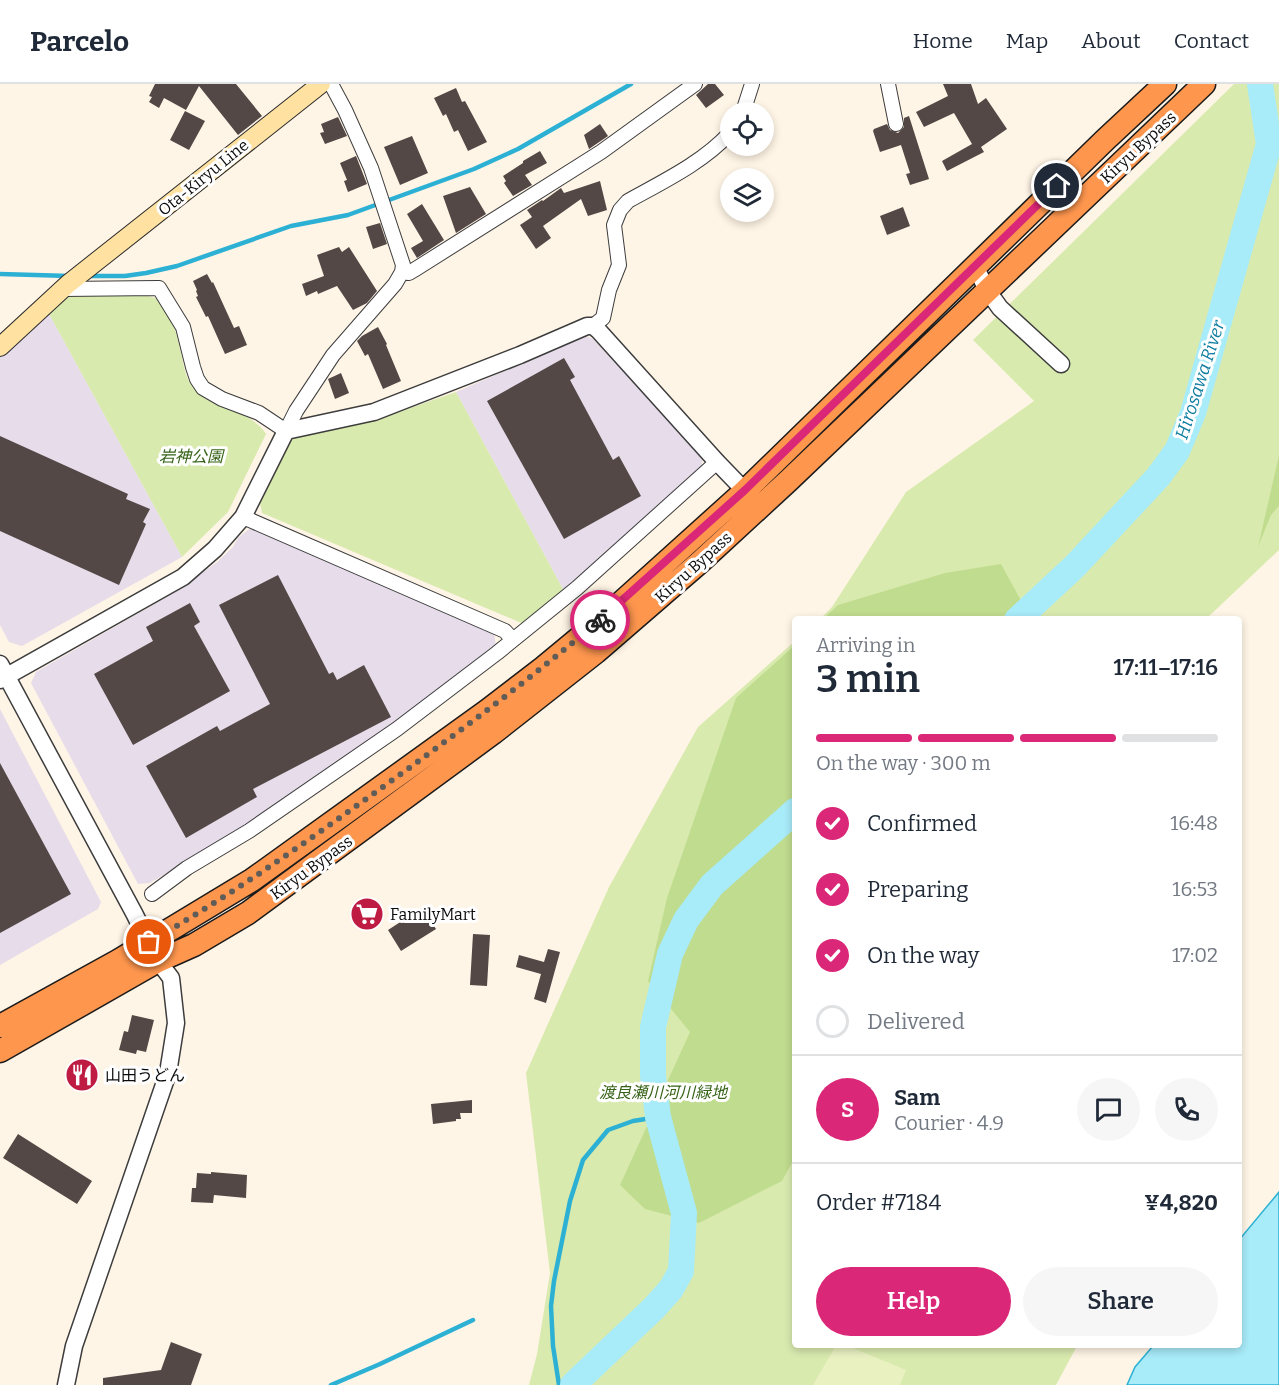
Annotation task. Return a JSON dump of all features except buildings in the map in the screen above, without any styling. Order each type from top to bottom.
[{"type":"highway","name":"Kiryu Bypass","points":[[0,1051],[153,951],[488,711],[613,610],[745,490],[1165,84]]},
{"type":"highway","name":"Kiryu Bypass","points":[[0,1026],[118,961],[153,951],[194,945],[248,913],[493,734],[596,652],[700,562],[1204,84]]},
{"type":"main road","name":"Ota-Kiryu Line","points":[[65,286],[321,84]]},
{"type":"main road","points":[[0,347],[65,286]]},
{"type":"street","points":[[66,1385],[74,1346],[148,1135],[172,1053],[176,1023],[174,995],[171,978],[153,951],[2,674],[183,578],[215,549],[243,517],[296,411],[333,355],[379,304],[402,272],[402,259],[383,201],[354,130],[331,84]]},
{"type":"street","points":[[402,272],[409,273],[414,270],[601,152],[695,84]]},
{"type":"street","points":[[746,102],[752,84]]},
{"type":"street","points":[[888,84],[896,124]]},
{"type":"street","points":[[65,286],[159,288],[183,327],[195,373],[203,388],[222,399],[260,413],[286,431],[374,412],[520,355],[587,326],[593,326],[603,318],[609,290],[620,265],[614,225],[620,210],[628,201],[700,160],[720,142]]},
{"type":"street","points":[[975,266],[987,290],[1000,308],[1061,364]]},
{"type":"street","points":[[593,326],[745,490]]},
{"type":"street","points":[[152,894],[187,868],[249,831],[397,729],[577,588],[717,462]]},
{"type":"street","points":[[243,517],[505,631],[513,640]]},
{"type":"shaded area","points":[[48,312],[182,557],[22,646],[9,642],[0,625],[0,353]]},
{"type":"shaded area","points":[[586,336],[593,339],[703,457],[701,470],[564,591],[456,392]]},
{"type":"shaded area","points":[[257,528],[494,633],[496,646],[433,695],[245,828],[150,883],[138,884],[31,683],[36,672],[172,594],[216,563],[249,529]]},
{"type":"shaded area","points":[[0,709],[101,902],[98,909],[0,965]]},
{"type":"green space","points":[[1234,84],[1279,84],[1279,550],[1209,616],[823,616],[832,607],[906,492],[1034,401],[973,340]]},
{"type":"green space","name":"岩神公園","points":[[75,294],[129,294],[157,299],[167,309],[170,316],[186,374],[196,391],[204,398],[251,420],[266,434],[228,512],[182,557],[48,312],[63,299]]},
{"type":"green space","points":[[456,392],[564,591],[526,625],[262,513],[260,503],[288,439],[295,434],[379,419]]},
{"type":"green space","points":[[1279,455],[1279,506],[1271,515],[1258,547]]},
{"type":"green space","points":[[1001,564],[1024,606],[1010,616],[826,616],[838,605],[945,573]]},
{"type":"green space","name":"渡良瀬川河川緑地","points":[[792,644],[792,1348],[1076,1348],[1056,1385],[529,1385],[537,1354],[550,1273],[526,1073],[609,887],[698,727]]},
{"type":"green space","points":[[792,648],[792,1163],[782,1181],[699,1223],[645,1209],[620,1185],[690,1032],[648,981],[667,898],[736,698]]},
{"type":"green space","points":[[834,1348],[853,1348],[906,1370],[900,1385],[813,1385]]},
{"type":"water","points":[[1279,1192],[1279,1385],[1127,1385],[1135,1367],[1151,1348],[1242,1348],[1242,1236]]},
{"type":"waterway","points":[[88,276],[125,276],[177,266],[291,226],[348,215],[474,169],[518,149],[631,84]]},
{"type":"waterway","name":"Hirosawa River","points":[[1021,616],[1075,566],[1158,477],[1177,451],[1193,413],[1269,144],[1260,84]]},
{"type":"waterway","points":[[0,274],[70,276]]},
{"type":"waterway","name":"Hirosawa River","points":[[573,1385],[654,1308],[671,1289],[681,1271],[684,1213],[658,1117],[653,1076],[653,1027],[670,954],[686,920],[712,885],[792,814]]},
{"type":"waterway","points":[[559,1385],[553,1346],[551,1306],[570,1201],[583,1160],[608,1130],[633,1121],[658,1117]]},
{"type":"waterway","points":[[331,1385],[473,1320]]},
{"type":"way so far","points":[[149,942],[252,880],[326,828],[488,711],[600,620]]},
{"type":"place","name":"FamilyMart","points":[[367,914]]},
{"type":"place","name":"山田うどん","points":[[82,1075]]},
{"type":"route","points":[[600,620],[745,490],[1057,186]]}]
